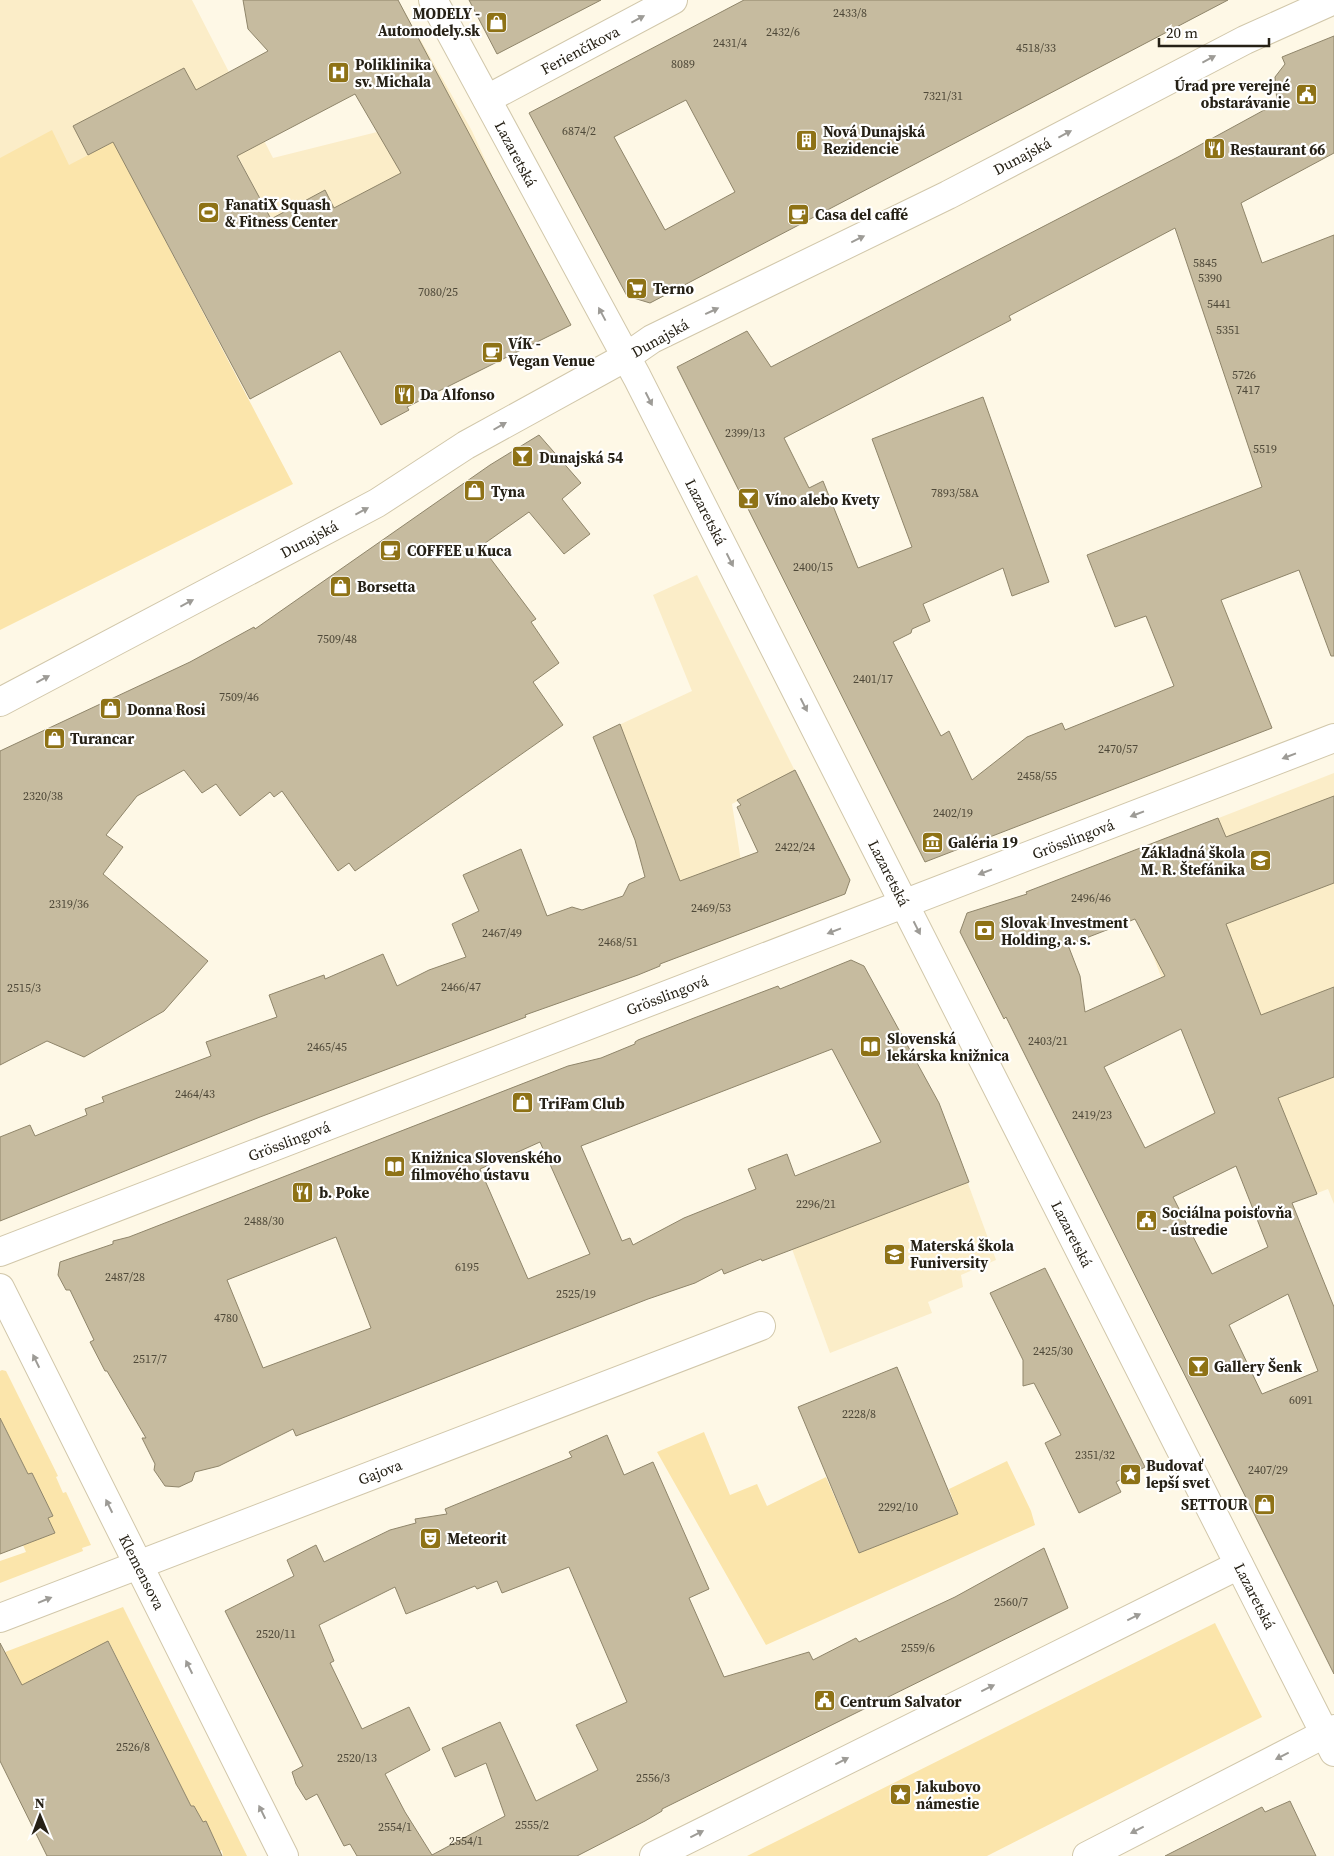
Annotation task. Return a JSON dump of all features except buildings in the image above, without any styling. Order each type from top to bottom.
[{"type":"street","name":"Lazaretská","points":[[433,0],[626,356],[1239,1565],[1331,1738]]},
{"type":"street","name":"Ferienčíkova","points":[[487,99],[673,0]]},
{"type":"street","name":"Dunajská","points":[[0,702],[377,503],[466,445],[626,356],[652,339],[955,192],[1245,40],[1334,0]]},
{"type":"street","name":"Grösslingová","points":[[0,1252],[1334,738]]},
{"type":"street","name":"Klemensova","points":[[0,1288],[284,1856]]},
{"type":"street","name":"Gajova","points":[[0,1618],[761,1326]]},
{"type":"street","points":[[654,1856],[1239,1565]]},
{"type":"street","points":[[1087,1856],[1331,1738]]},
{"type":"shaded area","points":[[0,0],[192,0],[273,158],[377,132],[404,117],[271,50],[303,0],[398,0],[472,131],[492,175],[295,265],[212,107],[0,202]]},
{"type":"shaded area","points":[[200,97],[123,160],[293,484],[0,630],[0,158],[52,130],[69,165]]},
{"type":"shaded area","points":[[697,575],[795,771],[732,804],[741,861],[682,955],[593,737],[692,691],[653,595]]},
{"type":"shaded area","points":[[1334,773],[1334,1204],[1328,1189],[1257,1216],[1181,1029],[1116,858]]},
{"type":"shaded area","name":"Materská škola Funiversity","points":[[955,1148],[996,1260],[961,1275],[963,1287],[928,1302],[932,1313],[830,1353],[792,1249]]},
{"type":"shaded area","points":[[0,1371],[6,1371],[58,1476],[56,1477],[63,1493],[66,1492],[91,1545],[82,1548],[83,1551],[0,1583],[0,1561],[26,1552],[23,1545],[55,1533],[48,1518],[53,1516],[32,1473],[28,1474],[0,1418]]},
{"type":"shaded area","points":[[704,1432],[730,1495],[757,1484],[767,1506],[826,1477],[859,1553],[958,1514],[949,1489],[1007,1461],[1031,1511],[1035,1525],[766,1645],[657,1452]]},
{"type":"shaded area","points":[[123,1607],[247,1856],[223,1856],[222,1850],[220,1851],[206,1821],[203,1822],[194,1806],[191,1806],[109,1642],[22,1685],[0,1654]]},
{"type":"shaded area","points":[[1215,1623],[1262,1717],[987,1856],[747,1856]]},
{"type":"place","name":"MODELY - Automodely.sk","points":[[496,22]]},
{"type":"place","name":"Poliklinika sv. Michala","points":[[339,73]]},
{"type":"place","name":"Úrad pre verejné obstarávanie","points":[[1306,94]]},
{"type":"place","name":"Nová Dunajská Rezidencie","points":[[807,140]]},
{"type":"place","name":"Restaurant 66","points":[[1214,149]]},
{"type":"place","name":"FanatiX Squash & Fitness Center","points":[[209,213]]},
{"type":"place","name":"Casa del caffé","points":[[799,214]]},
{"type":"place","name":"Terno","points":[[637,288]]},
{"type":"place","name":"VíK - Vegan Venue","points":[[492,352]]},
{"type":"place","name":"Da Alfonso","points":[[404,394]]},
{"type":"place","name":"Dunajská 54","points":[[523,457]]},
{"type":"place","name":"Tyna","points":[[475,491]]},
{"type":"place","name":"Víno alebo Kvety","points":[[749,499]]},
{"type":"place","name":"COFFEE u Kuca","points":[[391,550]]},
{"type":"place","name":"Borsetta","points":[[341,586]]},
{"type":"place","name":"Donna Rosi","points":[[111,709]]},
{"type":"place","name":"Turancar","points":[[54,738]]},
{"type":"place","name":"Galéria 19","points":[[932,842]]},
{"type":"place","name":"Základná škola M. R. Štefánika","points":[[1261,861]]},
{"type":"place","name":"Slovak Investment Holding, a. s.","points":[[985,931]]},
{"type":"place","name":"Slovenská lekárska knižnica","points":[[871,1047]]},
{"type":"place","name":"TriFam Club","points":[[523,1103]]},
{"type":"place","name":"Knižnica Slovenského filmového ústavu","points":[[395,1166]]},
{"type":"place","name":"b. Poke","points":[[303,1192]]},
{"type":"place","name":"Sociálna poisťovňa - ústredie","points":[[1146,1221]]},
{"type":"place","name":"Materská škola Funiversity","points":[[894,1254]]},
{"type":"place","name":"Gallery Šenk","points":[[1198,1366]]},
{"type":"place","name":"Budovať lepší svet","points":[[1130,1474]]},
{"type":"place","name":"SETTOUR","points":[[1264,1504]]},
{"type":"place","name":"Meteorit","points":[[431,1538]]},
{"type":"place","name":"Centrum Salvator","points":[[824,1701]]},
{"type":"place","name":"Jakubovo námestie","points":[[900,1795]]}]
